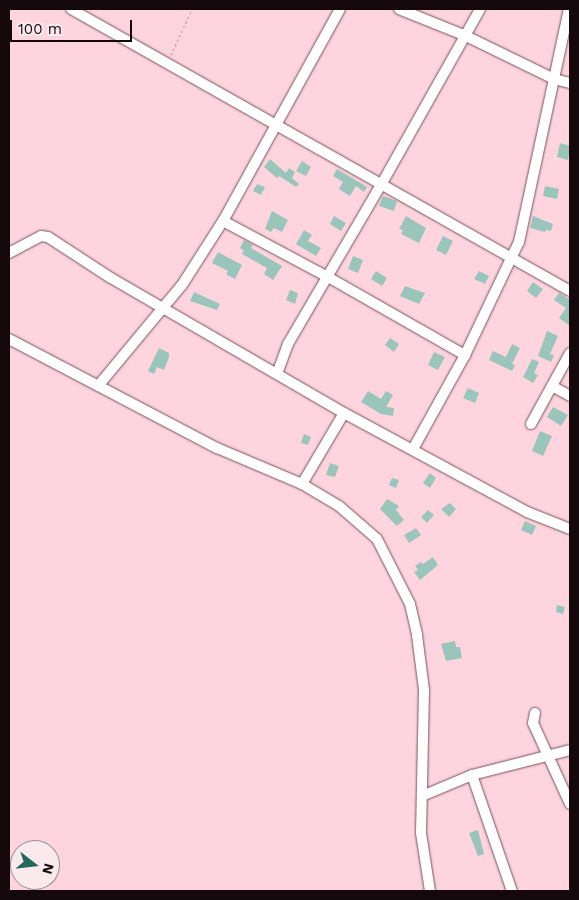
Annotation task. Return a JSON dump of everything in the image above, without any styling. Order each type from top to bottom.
[{"type":"street","points":[[71,9],[275,122],[381,185],[513,257],[570,291]]},
{"type":"street","points":[[98,386],[182,285],[223,221],[275,122],[340,9]]},
{"type":"street","points":[[399,9],[466,36],[554,79],[570,83]]},
{"type":"street","points":[[277,374],[288,344],[381,185],[480,9]]},
{"type":"street","points":[[413,449],[465,355],[519,242],[569,9]]},
{"type":"street","points":[[223,221],[328,277],[465,355]]},
{"type":"street","points":[[9,253],[41,236],[48,237],[162,309],[344,412],[527,512],[570,528]]},
{"type":"street","points":[[9,339],[217,448],[302,484],[339,506],[376,539],[410,604],[418,634],[424,690],[421,833],[430,891]]},
{"type":"street","points":[[530,424],[570,353]]},
{"type":"street","points":[[552,386],[570,396]]},
{"type":"street","points":[[302,484],[344,412]]},
{"type":"street","points":[[535,713],[533,723],[570,804]]},
{"type":"street","points":[[422,796],[472,775],[570,750]]},
{"type":"street","points":[[472,775],[512,891]]},
{"type":"path","points":[[168,63],[192,9]]},
{"type":"building","points":[[560,143],[570,146],[568,160],[557,157]]},
{"type":"building","points":[[270,159],[286,173],[289,168],[295,172],[292,178],[299,184],[296,187],[279,176],[277,178],[264,167]]},
{"type":"building","points":[[302,161],[311,167],[306,176],[296,171]]},
{"type":"building","points":[[337,169],[367,187],[364,192],[356,186],[350,196],[339,189],[343,182],[333,176]]},
{"type":"building","points":[[257,184],[265,187],[261,195],[253,191]]},
{"type":"building","points":[[545,186],[559,189],[557,199],[543,196]]},
{"type":"building","points":[[383,196],[397,201],[394,211],[379,206]]},
{"type":"building","points":[[272,211],[288,220],[282,232],[274,228],[271,232],[265,229]]},
{"type":"building","points":[[334,216],[346,223],[341,231],[330,224]]},
{"type":"building","points":[[406,216],[426,228],[419,243],[401,234],[403,230],[399,229]]},
{"type":"building","points":[[533,216],[553,224],[551,231],[546,230],[545,232],[530,228]]},
{"type":"building","points":[[304,230],[312,235],[308,241],[321,248],[316,256],[296,244]]},
{"type":"building","points":[[443,236],[453,241],[446,255],[436,250]]},
{"type":"building","points":[[244,240],[253,245],[251,248],[282,266],[273,280],[264,274],[267,268],[242,254],[244,251],[240,248]]},
{"type":"building","points":[[218,252],[242,265],[235,279],[226,274],[228,271],[212,263]]},
{"type":"building","points":[[353,256],[363,260],[358,273],[348,269]]},
{"type":"building","points":[[376,271],[387,278],[382,286],[371,279]]},
{"type":"building","points":[[479,271],[489,276],[485,284],[474,279]]},
{"type":"building","points":[[533,282],[543,289],[536,298],[527,291]]},
{"type":"building","points":[[405,286],[425,293],[419,304],[400,296]]},
{"type":"building","points":[[290,290],[298,293],[295,304],[286,300]]},
{"type":"building","points":[[194,292],[220,304],[217,310],[190,301]]},
{"type":"building","points":[[559,293],[570,300],[570,326],[559,318],[566,308],[554,300]]},
{"type":"building","points":[[547,331],[558,336],[550,354],[554,355],[551,362],[538,356]]},
{"type":"building","points":[[390,338],[399,344],[394,352],[385,345]]},
{"type":"building","points":[[512,344],[520,348],[512,364],[515,365],[512,371],[489,360],[493,351],[506,357]]},
{"type":"building","points":[[159,348],[169,353],[169,357],[164,370],[157,367],[154,374],[148,371]]},
{"type":"building","points":[[434,352],[445,357],[438,370],[428,365]]},
{"type":"building","points":[[532,359],[539,362],[534,373],[538,375],[533,383],[523,377]]},
{"type":"building","points":[[468,388],[479,393],[475,403],[463,398]]},
{"type":"building","points":[[368,391],[381,399],[386,391],[393,395],[386,407],[394,408],[393,416],[381,414],[361,402]]},
{"type":"building","points":[[553,407],[568,415],[561,426],[547,417]]},
{"type":"building","points":[[540,431],[552,436],[543,456],[532,451]]},
{"type":"building","points":[[304,434],[311,437],[308,445],[301,443]]},
{"type":"building","points":[[330,463],[339,466],[335,477],[326,475]]},
{"type":"building","points":[[430,473],[436,478],[430,488],[423,483]]},
{"type":"building","points":[[392,478],[399,480],[396,488],[389,485]]},
{"type":"building","points":[[387,499],[399,506],[396,510],[404,520],[397,526],[380,509]]},
{"type":"building","points":[[450,503],[456,509],[449,517],[441,509]]},
{"type":"building","points":[[428,510],[434,515],[427,523],[421,517]]},
{"type":"building","points":[[525,521],[536,526],[532,535],[521,530]]},
{"type":"building","points":[[416,528],[421,535],[409,543],[404,535]]},
{"type":"building","points":[[433,557],[438,565],[420,580],[414,572],[418,570],[415,566],[421,562],[423,564]]},
{"type":"building","points":[[557,605],[565,607],[563,614],[556,612]]},
{"type":"building","points":[[455,641],[456,647],[460,647],[462,658],[446,661],[441,644]]},
{"type":"building","points":[[478,830],[484,854],[478,856],[469,833]]}]
